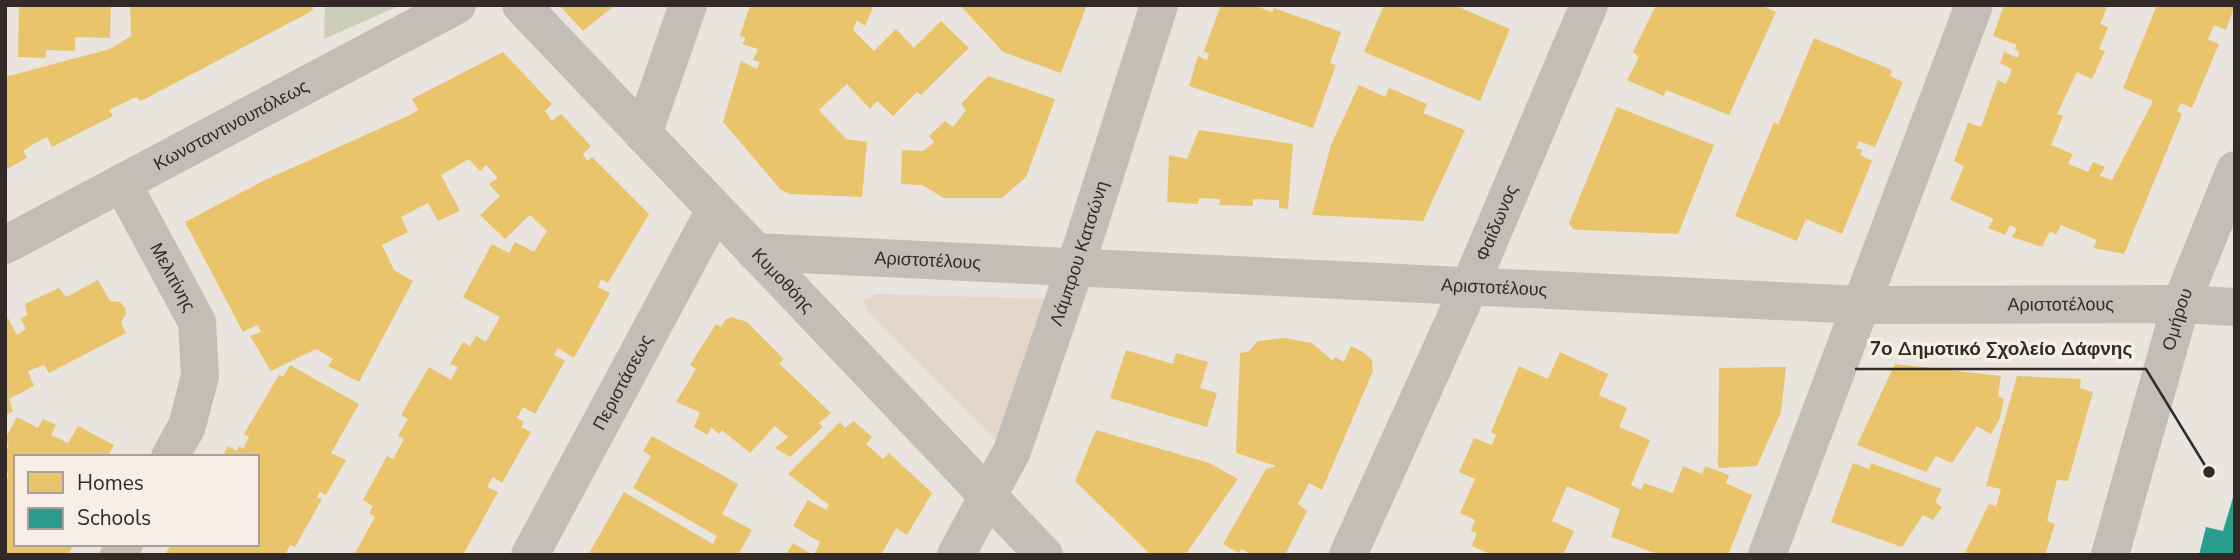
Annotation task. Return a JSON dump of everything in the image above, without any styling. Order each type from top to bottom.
[{"type":"street","name":"Κωνσταντινουπόλεως","points":[[5,245],[457,5]]},
{"type":"street","name":"Κυμοθόης","points":[[521,5],[1044,555]]},
{"type":"street","points":[[643,134],[688,5]]},
{"type":"street","name":"Λάμπρου Κατσώνη","points":[[956,555],[1012,451],[1075,268],[1159,5]]},
{"type":"street","name":"Φαίδωνος","points":[[1348,555],[1469,288],[1589,5]]},
{"type":"street","points":[[1768,555],[1974,5]]},
{"type":"street","name":"Ομήρου","points":[[2110,555],[2181,304],[2235,170]]},
{"type":"street","name":"Μελιτίνης","points":[[122,183],[197,322],[200,376],[187,426],[171,455]]},
{"type":"street","name":"Περιστάσεως","points":[[530,555],[715,210]]},
{"type":"street","name":"Αριστοτέλους","points":[[755,252],[1861,305],[2181,304],[2235,307]]},
{"type":"green space","points":[[325,5],[401,5],[324,39]]},
{"type":"shaded area","points":[[876,294],[1051,299],[998,443],[867,310],[864,300]]},
{"type":"building: Homes","points":[[19,5],[111,5],[110,38],[75,37],[75,51],[46,50],[46,58],[18,57]]},
{"type":"building: Homes","points":[[130,5],[314,5],[312,11],[141,101],[136,97],[109,110],[113,116],[52,147],[47,137],[32,145],[23,151],[27,158],[5,170],[5,77],[110,49],[131,36]]},
{"type":"building: Homes","points":[[559,5],[615,5],[583,31]]},
{"type":"building: Homes","points":[[750,5],[874,5],[865,26],[857,20],[853,30],[874,51],[896,29],[914,48],[941,21],[969,48],[921,95],[917,92],[893,116],[877,101],[870,109],[847,84],[819,110],[846,139],[867,142],[862,197],[790,194],[781,190],[723,122],[741,61],[757,69],[760,62],[753,60],[758,49],[742,44],[746,38],[740,36]]},
{"type":"building: Homes","points":[[960,5],[1087,5],[1061,73],[1003,52]]},
{"type":"building: Homes","points":[[1221,5],[1253,5],[1272,12],[1274,8],[1341,32],[1330,63],[1336,65],[1313,128],[1189,86],[1198,56],[1207,60],[1209,54],[1204,51]]},
{"type":"building: Homes","points":[[1384,5],[1454,5],[1510,29],[1480,101],[1364,52]]},
{"type":"building: Homes","points":[[1656,5],[1761,5],[1776,12],[1729,115],[1666,90],[1664,96],[1627,80],[1639,57],[1633,52]]},
{"type":"building: Homes","points":[[2004,5],[2108,5],[2100,24],[2108,27],[2099,49],[2105,51],[2092,79],[2077,72],[2057,114],[2063,116],[2051,145],[2073,154],[2068,164],[2088,172],[2093,162],[2105,167],[2100,176],[2112,180],[2153,101],[2123,88],[2157,5],[2235,5],[2226,30],[2214,25],[2208,39],[2219,44],[2192,108],[2181,103],[2177,111],[2182,114],[2124,254],[2093,248],[2097,240],[2061,225],[2056,235],[2050,231],[2042,247],[2012,237],[2017,229],[2010,225],[2005,235],[1988,228],[1994,219],[1950,200],[1964,166],[1954,161],[1968,123],[1981,127],[1998,80],[2006,84],[2012,69],[2000,63],[2004,52],[2018,58],[2019,51],[2015,49],[2017,45],[1993,36]]},
{"type":"building: Homes","points":[[1814,38],[1892,70],[1890,76],[1903,82],[1875,147],[1859,141],[1856,148],[1862,150],[1860,155],[1872,161],[1842,234],[1806,219],[1797,241],[1735,216],[1774,122],[1778,125]]},
{"type":"building: Homes","points":[[503,52],[552,104],[545,111],[552,121],[561,114],[591,146],[583,154],[587,161],[592,157],[649,214],[608,283],[601,279],[598,287],[610,293],[574,358],[558,348],[554,355],[565,361],[535,414],[523,407],[517,418],[524,422],[521,427],[531,432],[502,483],[493,477],[487,487],[498,492],[463,555],[354,555],[375,517],[369,513],[373,506],[363,500],[387,456],[393,459],[404,439],[398,436],[408,419],[401,415],[429,367],[451,380],[458,367],[450,364],[463,342],[470,346],[476,336],[486,342],[500,317],[463,297],[492,244],[509,253],[515,242],[534,252],[547,231],[530,215],[505,239],[480,215],[500,196],[489,184],[498,178],[486,165],[480,171],[469,159],[441,175],[460,211],[438,221],[428,203],[401,217],[408,232],[382,245],[394,270],[413,281],[359,382],[328,366],[333,359],[316,349],[271,371],[250,336],[261,332],[257,325],[243,332],[185,222],[263,181],[412,114],[418,110],[412,99]]},
{"type":"building: Homes","points":[[988,76],[1055,99],[1026,177],[1002,198],[944,198],[922,185],[901,184],[902,150],[923,151],[934,142],[929,136],[945,121],[953,127],[966,110],[961,104]]},
{"type":"building: Homes","points":[[1359,85],[1385,97],[1389,88],[1427,104],[1423,113],[1465,130],[1423,221],[1312,215],[1331,145]]},
{"type":"building: Homes","points":[[1617,107],[1714,145],[1678,234],[1580,230],[1573,229],[1569,223]]},
{"type":"building: Homes","points":[[1199,130],[1293,144],[1288,209],[1279,208],[1279,200],[1253,199],[1253,206],[1219,205],[1220,199],[1199,198],[1198,204],[1167,202],[1169,155],[1187,159]]},
{"type":"building: Homes","points":[[98,280],[110,301],[120,302],[125,308],[126,314],[121,322],[126,333],[49,373],[44,365],[28,371],[34,386],[9,399],[13,412],[5,415],[5,319],[8,318],[17,335],[26,329],[21,319],[27,315],[25,304],[59,288],[66,297]]},
{"type":"building: Homes","points":[[732,317],[747,322],[784,359],[779,363],[831,413],[819,423],[823,427],[790,457],[775,448],[788,437],[775,426],[750,453],[722,430],[719,434],[711,427],[708,435],[694,427],[700,412],[676,402],[696,369],[690,365],[716,324],[721,327],[726,319]]},
{"type":"building: Homes","points":[[1284,338],[1312,343],[1333,361],[1335,357],[1344,362],[1351,346],[1372,360],[1373,371],[1322,490],[1309,483],[1298,504],[1307,511],[1285,555],[1252,555],[1242,549],[1239,553],[1223,544],[1266,469],[1276,466],[1236,453],[1240,353],[1248,352],[1258,341]]},
{"type":"building: Homes","points":[[1126,350],[1173,364],[1176,353],[1208,362],[1200,388],[1217,393],[1207,427],[1110,398]]},
{"type":"building: Homes","points":[[1560,352],[1608,374],[1599,395],[1627,408],[1619,427],[1650,440],[1631,485],[1641,490],[1644,483],[1673,493],[1683,466],[1702,474],[1705,466],[1729,475],[1726,483],[1752,495],[1728,555],[1660,555],[1611,537],[1620,509],[1567,486],[1552,521],[1574,531],[1563,555],[1492,555],[1472,546],[1477,533],[1471,531],[1475,520],[1460,513],[1475,479],[1459,472],[1474,438],[1492,445],[1496,435],[1491,432],[1519,366],[1548,379]]},
{"type":"building: Homes","points":[[1895,364],[2001,376],[1998,396],[2004,399],[2000,418],[1991,434],[1977,426],[1952,463],[1936,456],[1926,472],[1857,445]]},
{"type":"building: Homes","points":[[290,365],[359,404],[331,453],[346,460],[326,495],[320,492],[317,497],[322,499],[295,547],[290,545],[285,555],[165,555],[170,546],[259,546],[259,455],[223,455],[228,446],[236,451],[239,446],[243,449],[249,437],[244,434],[279,375],[283,377]]},
{"type":"building: Homes","points":[[1786,367],[1781,412],[1757,466],[1718,468],[1719,368]]},
{"type":"building: Homes","points":[[2017,376],[2081,379],[2080,388],[2093,392],[2068,481],[2057,480],[2047,521],[2055,524],[2045,555],[1964,555],[1989,504],[1996,506],[2001,489],[1986,486]]},
{"type":"building: Homes","points":[[17,417],[38,428],[43,419],[56,425],[51,435],[68,443],[78,426],[114,445],[108,455],[14,455],[14,546],[73,546],[68,555],[5,555],[5,481],[9,474],[5,472],[5,453],[9,445],[5,443]]},
{"type":"building: Homes","points":[[854,421],[872,437],[866,444],[883,459],[889,453],[932,493],[907,535],[896,528],[881,555],[814,555],[820,542],[793,526],[808,500],[826,510],[829,505],[788,474],[840,422],[845,428]]},
{"type":"building: Homes","points":[[1096,430],[1209,463],[1238,479],[1185,555],[1151,555],[1075,481]]},
{"type":"building: Homes","points":[[652,436],[738,484],[722,514],[752,530],[738,555],[588,555],[624,492],[713,544],[717,536],[633,488],[651,456],[643,451]]},
{"type":"building: Homes","points":[[1853,463],[1869,469],[1871,463],[1942,489],[1935,502],[1942,507],[1933,520],[1923,515],[1902,547],[1831,522]]},
{"type":"building: Homes","points":[[793,543],[813,555],[786,555]]},
{"type":"building: Schools","points":[[2235,491],[2235,555],[2199,555],[2206,527],[2223,531]]},
{"type":"place","name":"7ο Δημοτικό Σχολείο Δάφνης","points":[[2209,472]]}]
